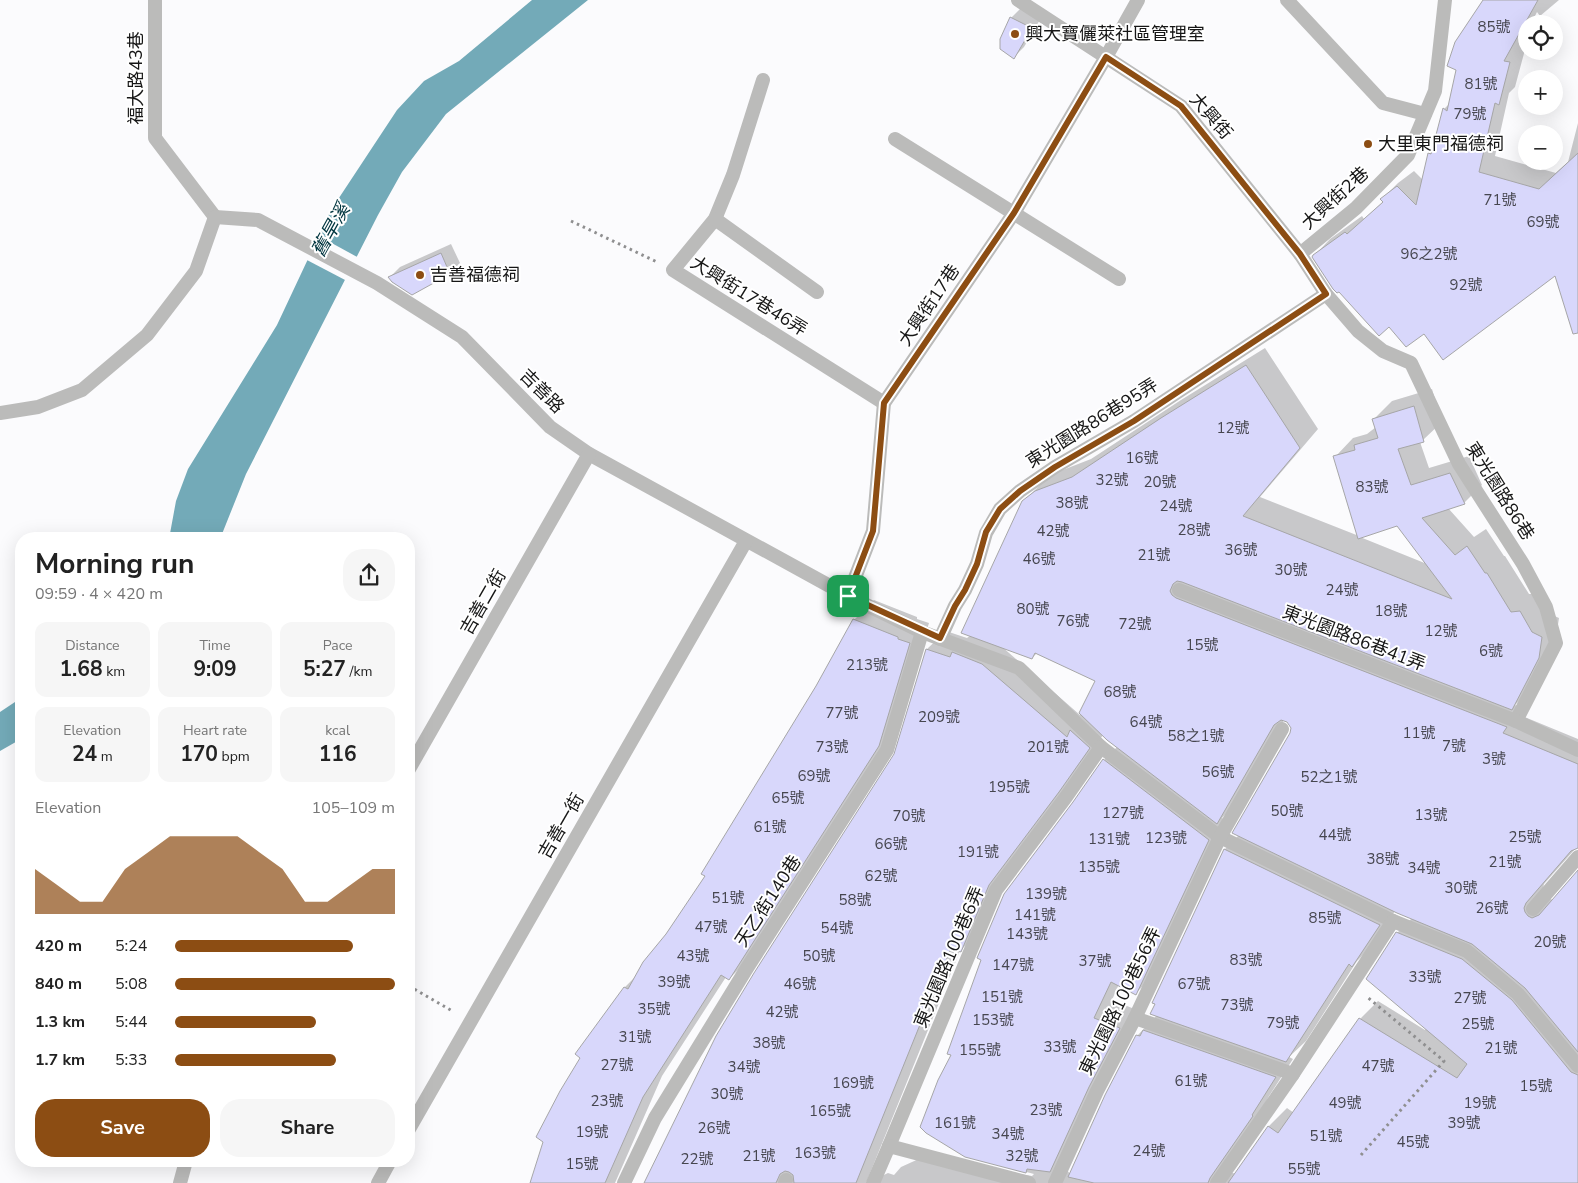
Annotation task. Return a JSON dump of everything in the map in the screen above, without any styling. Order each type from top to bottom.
[{"type":"lane","name":"福大路43巷","points":[[155,0],[155,138],[215,217]]},
{"type":"lane","name":"大興街","points":[[1018,0],[1181,106],[1300,254]]},
{"type":"lane","name":"大興街17巷","points":[[848,596],[873,531],[884,403],[1014,213],[1138,0]]},
{"type":"lane","points":[[1287,0],[1383,103],[1426,114]]},
{"type":"lane","name":"大興街2巷","points":[[1300,254],[1356,208],[1408,155],[1435,92],[1445,0]]},
{"type":"lane","name":"大興街17巷46弄","points":[[762,80],[733,176],[715,220],[673,270],[884,403]]},
{"type":"lane","points":[[896,139],[1119,279]]},
{"type":"lane","name":"吉善路","points":[[215,217],[258,220],[377,283],[462,337],[550,427],[589,454],[848,596]]},
{"type":"lane","points":[[0,413],[38,407],[82,390],[147,335],[196,271],[215,217]]},
{"type":"lane","points":[[715,220],[817,292]]},
{"type":"lane","name":"東光園路86巷","points":[[1300,254],[1326,294],[1358,331],[1383,351],[1412,364],[1458,464],[1523,564],[1546,607],[1556,643],[1516,720]]},
{"type":"lane","name":"東光園路86巷95弄","points":[[940,638],[973,573],[986,532],[1000,509],[1020,491],[1055,467],[1141,416],[1326,294]]},
{"type":"lane","name":"吉善二街","points":[[415,759],[589,454]]},
{"type":"lane","name":"吉善一街","points":[[415,1119],[746,540]]},
{"type":"lane","name":"東光園路86巷41弄","points":[[1179,590],[1516,720]]},
{"type":"lane","points":[[848,596],[922,632],[1019,668],[1101,747],[1220,837],[1393,922],[1467,950],[1518,994],[1578,1066]]},
{"type":"lane","name":"天乙街140巷","points":[[624,1183],[655,1118],[742,976],[888,750],[922,632]]},
{"type":"lane","points":[[1516,720],[1578,750]]},
{"type":"lane","name":"東光園路100巷56弄","points":[[1055,1183],[1097,1091],[1135,1018],[1220,837],[1282,729]]},
{"type":"lane","name":"東光園路100巷6弄","points":[[873,1183],[996,890],[1066,798],[1101,747]]},
{"type":"lane","points":[[1532,909],[1578,857]]},
{"type":"lane","points":[[1217,1183],[1293,1074],[1393,922]]},
{"type":"lane","points":[[1135,1018],[1293,1074]]},
{"type":"lane","points":[[889,1146],[1029,1183]]},
{"type":"lane","points":[[180,1183],[184,1167]]},
{"type":"lane","points":[[378,1183],[387,1167]]},
{"type":"path","points":[[571,221],[673,270]]},
{"type":"path","points":[[1352,984],[1444,1061],[1361,1155]]},
{"type":"path","points":[[415,989],[471,1022]]},
{"type":"water","name":"舊旱溪","points":[[532,0],[588,0],[446,114],[402,172],[378,215],[246,474],[223,532],[170,532],[176,501],[188,469],[277,325],[331,210],[397,110],[424,81],[459,61]]},
{"type":"water","points":[[15,702],[15,742],[0,751],[0,712]]},
{"type":"pier","points":[[317,235],[359,258],[347,281],[305,259]]},
{"type":"building","points":[[1483,0],[1538,0],[1530,15],[1518,15],[1518,36],[1504,61],[1510,62],[1499,105],[1495,103],[1479,172],[1539,189],[1560,170],[1563,170],[1563,167],[1578,153],[1578,333],[1573,334],[1555,276],[1443,360],[1424,334],[1406,347],[1389,327],[1379,336],[1339,292],[1337,293],[1333,289],[1312,257],[1345,232],[1347,234],[1383,202],[1380,199],[1397,186],[1416,205],[1428,153],[1431,154],[1443,108],[1447,111],[1456,70],[1447,66],[1455,42]]},
{"type":"building","name":"興大寶儷萊社區管理室","points":[[1010,17],[1032,28],[1014,59],[1000,49],[1000,39]]},
{"type":"building","name":"吉善福德祠","points":[[441,253],[450,274],[412,295],[392,282],[388,277]]},
{"type":"building","points":[[1246,365],[1300,448],[1243,516],[1452,599],[1397,526],[1358,539],[1333,456],[1355,450],[1354,445],[1378,438],[1372,419],[1414,406],[1424,442],[1398,449],[1411,485],[1450,473],[1465,504],[1422,518],[1455,555],[1467,546],[1485,573],[1487,573],[1511,612],[1520,611],[1532,632],[1542,637],[1539,658],[1512,710],[1182,582],[1177,581],[1173,584],[1170,591],[1176,598],[1507,727],[1503,733],[1578,764],[1578,848],[1571,851],[1526,903],[1524,908],[1528,916],[1532,918],[1539,915],[1578,870],[1578,1052],[1525,988],[1472,944],[1397,913],[1232,833],[1290,733],[1291,728],[1287,722],[1281,720],[1274,725],[1217,824],[1107,740],[1079,713],[1095,681],[1035,653],[1032,659],[961,633],[1022,501],[1035,491],[1072,477]]},
{"type":"building","points":[[853,619],[910,643],[879,746],[729,980],[721,975],[643,1097],[605,1183],[530,1183],[543,1142],[536,1137],[580,1058],[575,1054],[624,987],[628,989],[643,962],[666,934],[705,876],[701,874],[816,686]]},
{"type":"building","points":[[926,649],[950,657],[952,652],[982,664],[1067,737],[1070,730],[1090,748],[989,885],[961,952],[951,948],[856,1183],[794,1183],[793,1175],[785,1171],[780,1174],[776,1183],[644,1183],[716,1036],[894,754]]},
{"type":"building","points":[[1103,759],[1209,840],[1136,995],[1111,982],[1094,1018],[1120,1028],[1089,1087],[1050,1172],[1027,1169],[1026,1173],[965,1157],[926,1133],[920,1127],[938,1080],[951,1055],[947,1054],[981,960],[977,958],[1004,894]]},
{"type":"building","points":[[1224,849],[1380,925],[1352,967],[1349,964],[1286,1062],[1150,1014],[1155,1004],[1152,1003]]},
{"type":"building","points":[[1396,932],[1462,959],[1512,1000],[1571,1072],[1578,1075],[1578,1183],[1228,1183],[1268,1126],[1278,1133],[1359,1018],[1457,1078],[1467,1064],[1366,979]]},
{"type":"building","points":[[1143,1030],[1276,1077],[1253,1116],[1208,1183],[1094,1183],[1068,1177],[1105,1095],[1136,1035],[1140,1036]]},
{"type":"place","name":"興大寶儷萊社區管理室","points":[[1015,34]]},
{"type":"place","name":"大里東門福德祠","points":[[1368,144]]},
{"type":"place","name":"吉善福德祠","points":[[420,275]]},
{"type":"route","points":[[1106,57],[1181,106],[1300,254],[1326,294],[1134,421],[1055,467],[1020,491],[1000,509],[986,532],[977,564],[940,638],[922,632],[848,596],[873,531],[884,403],[1014,213],[1106,57]]}]
